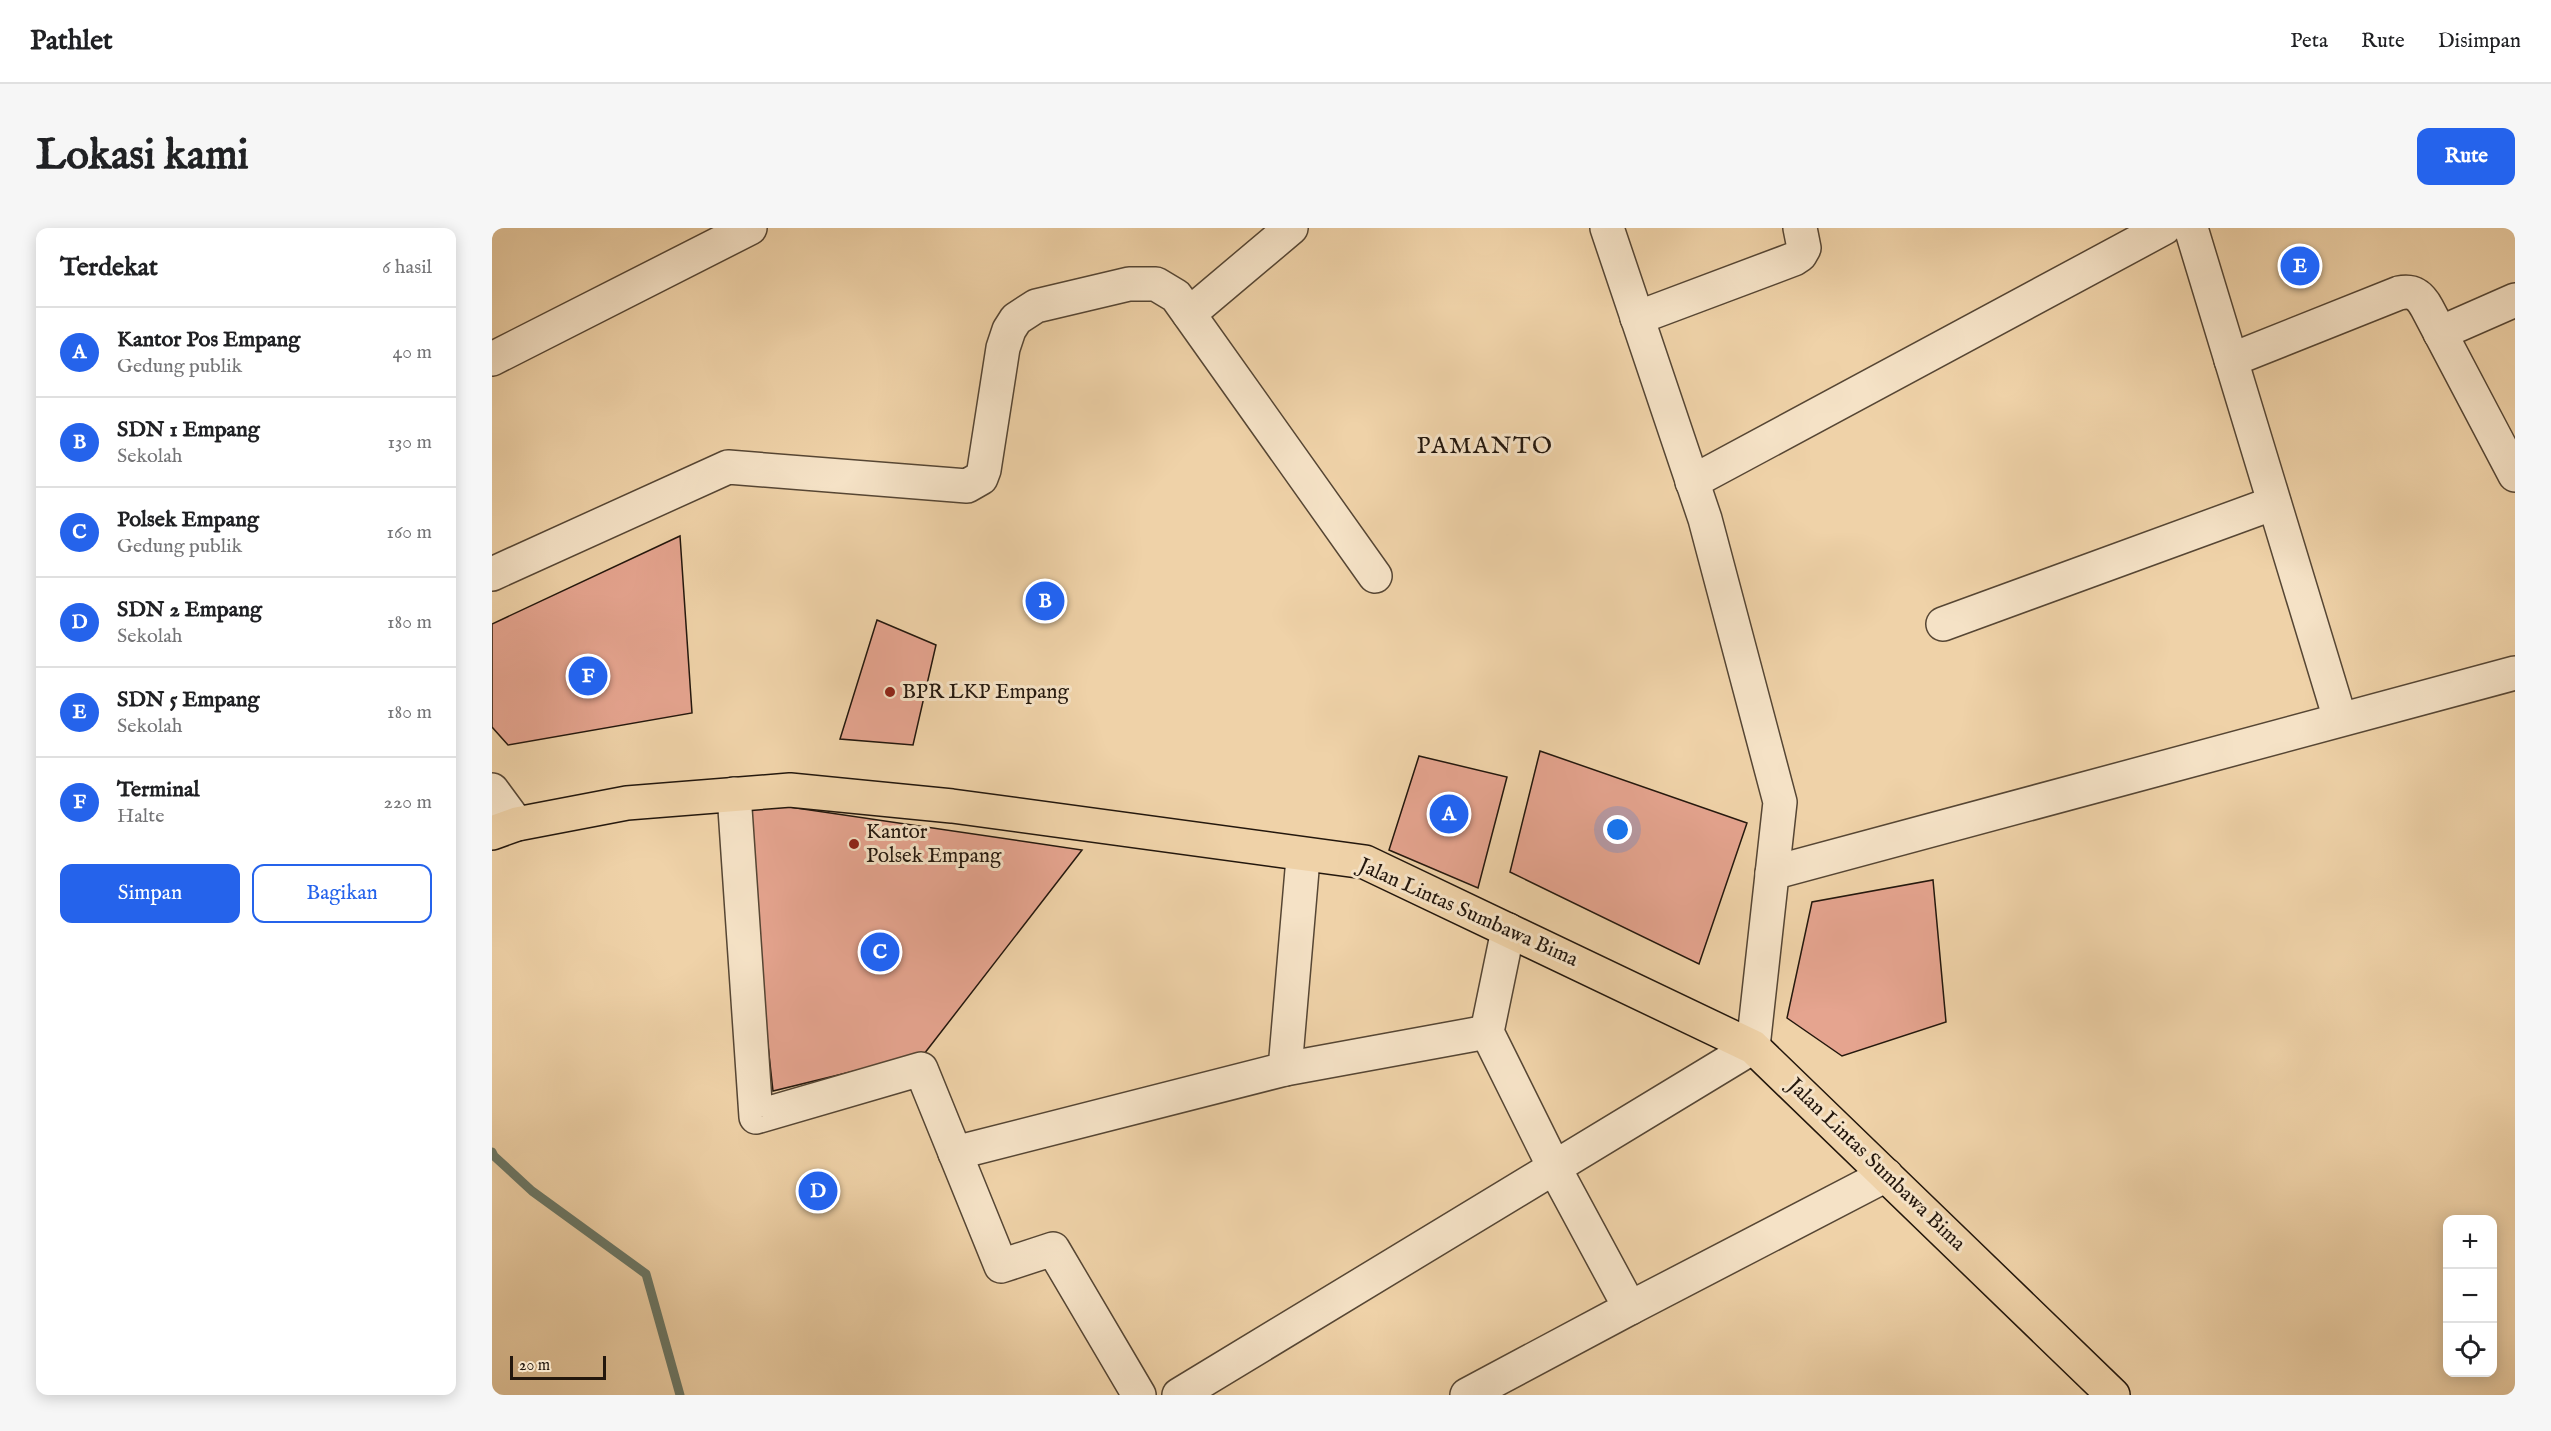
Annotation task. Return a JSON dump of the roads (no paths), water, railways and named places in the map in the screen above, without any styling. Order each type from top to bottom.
[{"type":"highway","name":"Jalan Lintas Sumbawa Bima","points":[[505,829],[627,802],[790,790],[952,806],[1365,862],[1753,1047],[2113,1395]]},
{"type":"street","points":[[493,355],[750,228]]},
{"type":"street","points":[[1189,314],[1291,228]]},
{"type":"street","points":[[1179,1395],[1753,1047],[1780,802],[1705,519],[1607,228]]},
{"type":"street","points":[[1637,318],[1794,259],[1804,248],[1800,228]]},
{"type":"street","points":[[1692,482],[2164,228]]},
{"type":"street","points":[[2191,228],[2340,719]]},
{"type":"street","points":[[492,574],[728,467],[967,486],[973,484],[984,470],[1003,348],[1009,330],[1016,319],[1036,306],[1129,284],[1156,284],[1168,289],[1189,314],[1376,576]]},
{"type":"street","points":[[2231,360],[2407,291],[2417,294],[2422,299],[2515,475]]},
{"type":"street","points":[[2440,333],[2515,300]]},
{"type":"street","points":[[1943,624],[2274,503]]},
{"type":"street","points":[[1772,873],[2515,673]]},
{"type":"street","points":[[492,790],[505,829]]},
{"type":"street","points":[[734,794],[756,1117],[921,1069],[1001,1266],[1053,1249],[1139,1395]]},
{"type":"street","points":[[1285,1069],[1302,870]]},
{"type":"street","points":[[1508,930],[1487,1032],[1555,1169],[1630,1308]]},
{"type":"street","points":[[955,1153],[1285,1069],[1487,1032]]},
{"type":"street","points":[[1467,1395],[1886,1175]]},
{"type":"waterway","points":[[492,1152],[532,1191],[646,1274],[680,1395]]},
{"type":"place","name":"SDN 5 Empang","points":[[2300,266]]},
{"type":"place","name":"SDN 1 Empang","points":[[1045,601]]},
{"type":"place","name":"Terminal","points":[[588,676]]},
{"type":"place","name":"BPR LKP Empang","points":[[890,692]]},
{"type":"place","name":"Kantor Pos Empang","points":[[1449,814]]},
{"type":"place","name":"Kantor Polsek Empang","points":[[854,844]]},
{"type":"place","name":"Polsek Empang","points":[[880,952]]},
{"type":"place","name":"SDN 2 Empang","points":[[818,1191]]},
{"type":"district","name":"PAMANTO","points":[[1485,446]]}]
